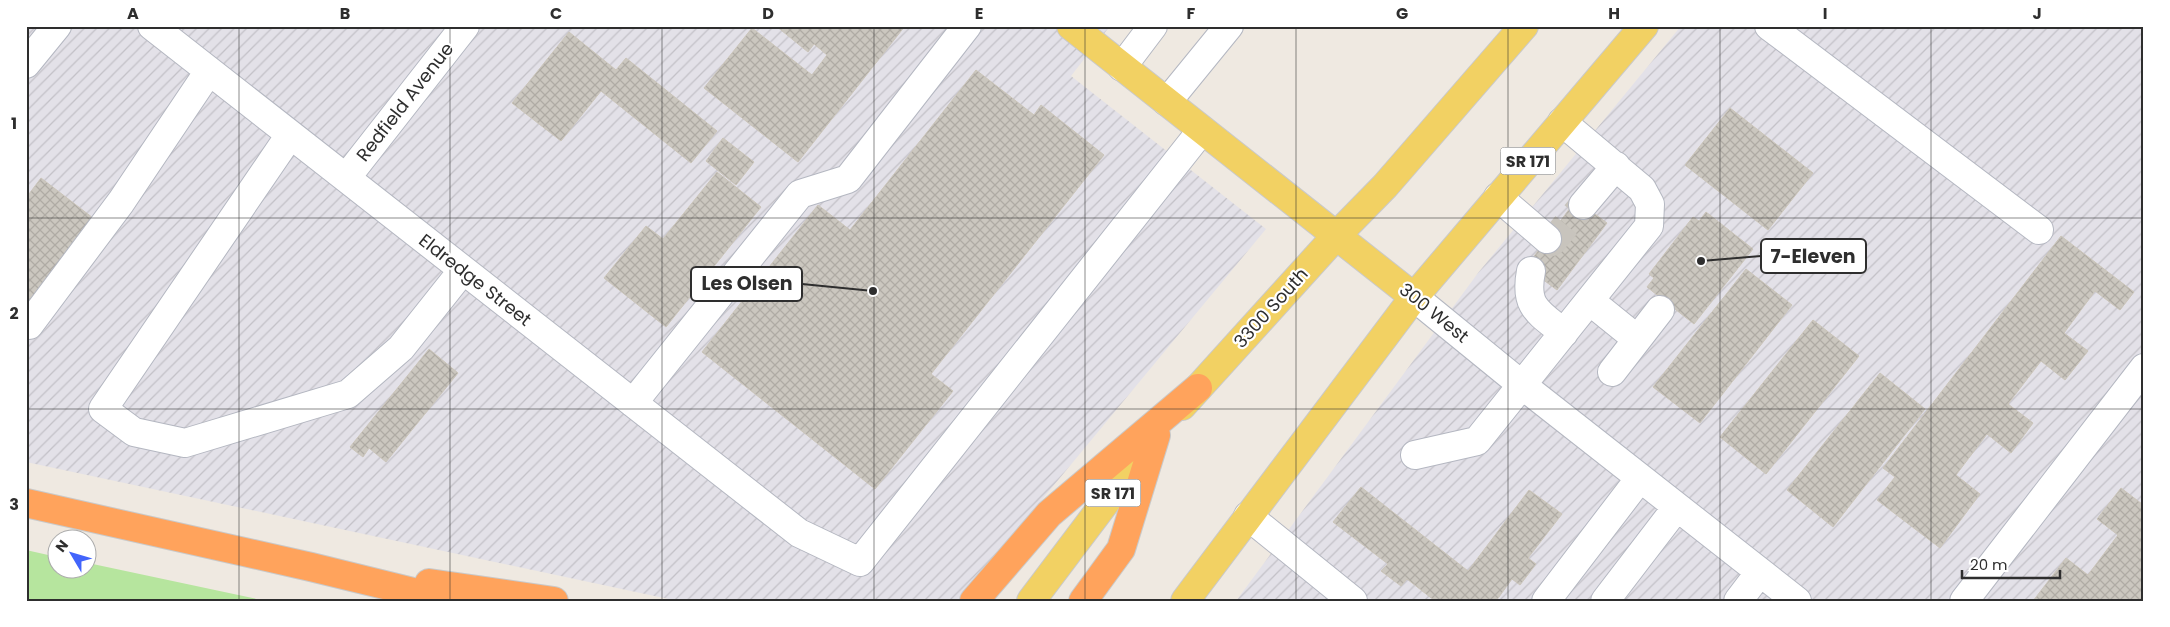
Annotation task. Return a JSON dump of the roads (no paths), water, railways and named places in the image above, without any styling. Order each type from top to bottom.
[{"type":"highway","points":[[974,601],[1049,514],[1198,388]]},
{"type":"highway","points":[[1083,601],[1121,549],[1156,435]]},
{"type":"highway","points":[[26,503],[311,567],[450,601]]},
{"type":"highway","points":[[311,567],[554,601]]},
{"type":"main road","name":"300 West","points":[[1071,26],[1414,297]]},
{"type":"main road","name":"3300 South","points":[[1032,601],[1156,435],[1336,236],[1385,186],[1524,26]]},
{"type":"main road","name":"SR 171","points":[[1185,601],[1414,297],[1644,26]]},
{"type":"street","points":[[26,64],[57,26]]},
{"type":"street","name":"Eldredge Street","points":[[152,26],[799,533],[860,562],[1202,130]]},
{"type":"street","name":"Redfield Avenue","points":[[346,178],[465,26]]},
{"type":"street","points":[[633,403],[800,194],[848,179],[967,26]]},
{"type":"street","points":[[1122,67],[1154,26]]},
{"type":"street","points":[[1167,102],[1229,26]]},
{"type":"street","points":[[1769,26],[2039,230]]},
{"type":"street","points":[[29,325],[121,202],[209,71]]},
{"type":"street","points":[[1415,455],[1477,442],[1649,226],[1650,204],[1642,190],[1562,122]]},
{"type":"street","points":[[290,135],[103,409],[134,432],[185,443],[348,394],[401,348],[463,270]]},
{"type":"street","points":[[1583,205],[1616,166]]},
{"type":"street","points":[[1498,197],[1547,239]]},
{"type":"street","points":[[1531,271],[1528,289],[1534,308],[1564,332]]},
{"type":"street","name":"300 West","points":[[1414,297],[1522,385],[1797,601]]},
{"type":"street","points":[[1590,300],[1637,339]]},
{"type":"street","points":[[1612,372],[1660,310]]},
{"type":"street","points":[[1964,601],[2144,368]]},
{"type":"street","points":[[1546,601],[1640,478]]},
{"type":"street","points":[[1605,601],[1677,507]]},
{"type":"street","points":[[1248,516],[1353,601]]},
{"type":"street","points":[[1738,601],[1760,572]]},
{"type":"tunnel","points":[[1547,239],[1552,242],[1583,205]]},
{"type":"place","name":"7-Eleven","points":[[1701,261]]},
{"type":"place","name":"Les Olsen","points":[[873,291]]}]
